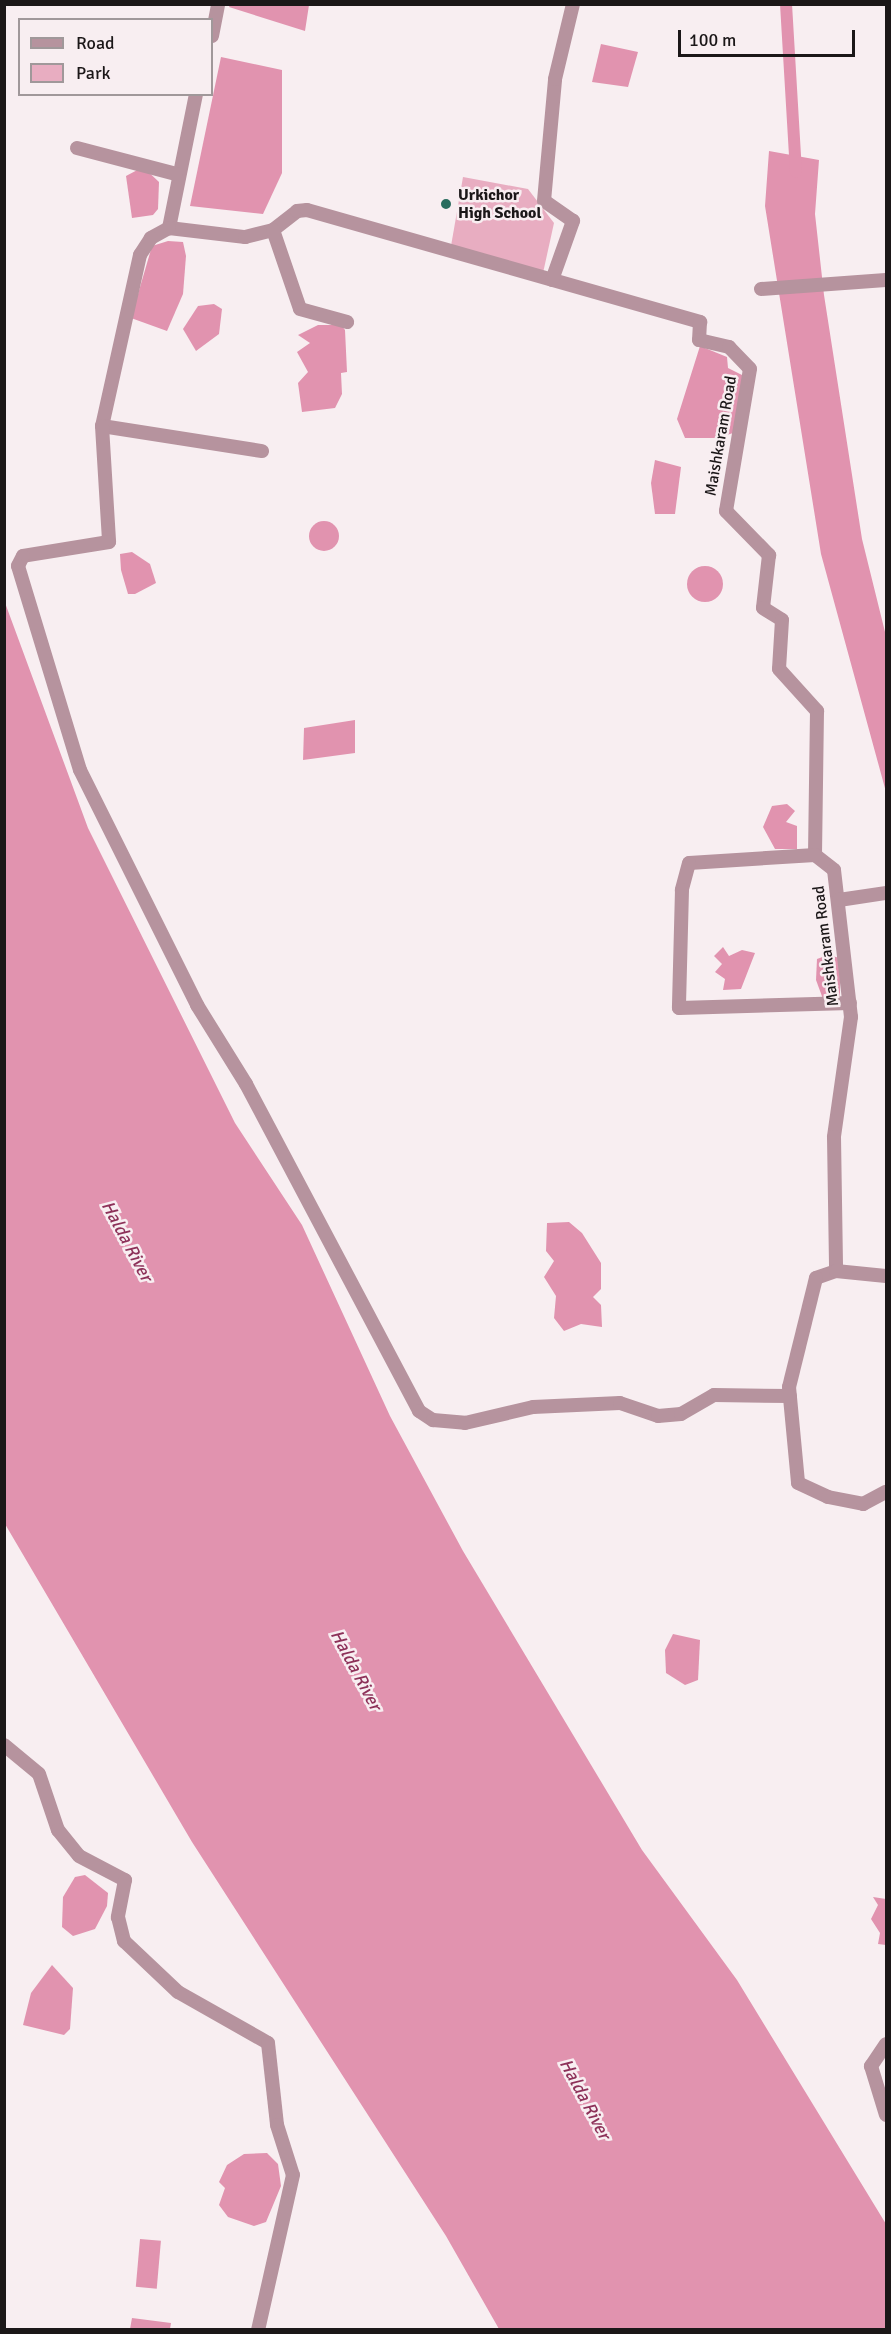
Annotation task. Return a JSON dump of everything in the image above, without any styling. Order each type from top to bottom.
[{"type":"street","points":[[213,31],[218,4]]},
{"type":"street","points":[[573,4],[555,79],[544,201],[573,221],[552,280],[308,210],[297,210],[273,230],[232,237],[169,228],[151,238],[140,255],[102,426],[109,542],[23,556],[18,566],[80,770],[197,1005],[246,1084],[419,1411],[440,1422],[465,1423],[532,1407],[620,1403],[658,1416],[681,1414],[714,1395],[790,1396]]},
{"type":"street","points":[[169,228],[176,174],[196,96]]},
{"type":"street","points":[[77,148],[176,174]]},
{"type":"street","points":[[273,230],[300,309],[347,322]]},
{"type":"street","name":"Maishkaram Road","points":[[552,280],[700,322],[699,340],[729,347],[750,369],[726,511],[769,555],[763,608],[782,620],[779,669],[817,711],[815,855],[834,870],[850,1003],[834,1137],[836,1271]]},
{"type":"street","points":[[761,290],[837,281],[886,280]]},
{"type":"street","points":[[102,426],[262,451]]},
{"type":"street","points":[[815,855],[689,863],[682,890],[679,1008],[850,1003]]},
{"type":"street","points":[[838,900],[886,893]]},
{"type":"street","points":[[886,1276],[836,1271],[816,1278],[790,1396],[798,1484],[828,1497],[863,1504],[886,1492]]},
{"type":"street","points":[[4,1745],[39,1774],[58,1830],[79,1856],[125,1880],[118,1917],[124,1941],[178,1992],[268,2043],[277,2125],[293,2175],[258,2330]]},
{"type":"street","points":[[886,2044],[871,2066],[886,2115]]},
{"type":"green space","points":[[463,177],[528,189],[554,223],[543,273],[451,246]]},
{"type":"water","points":[[230,5],[309,5],[305,31],[229,7]]},
{"type":"water","points":[[601,44],[638,52],[628,87],[592,82]]},
{"type":"water","points":[[221,57],[282,70],[282,173],[263,214],[190,206]]},
{"type":"water","points":[[769,151],[819,160],[815,214],[824,295],[862,539],[886,636],[886,792],[821,554],[765,206]]},
{"type":"water","points":[[143,167],[159,182],[158,209],[153,215],[132,218],[126,176]]},
{"type":"water","points":[[168,241],[183,242],[186,256],[183,294],[167,331],[131,318],[152,246]]},
{"type":"water","points":[[214,304],[222,309],[219,334],[196,351],[183,329],[198,306]]},
{"type":"water","points":[[318,325],[341,325],[345,330],[347,372],[341,373],[342,394],[335,408],[302,412],[298,383],[308,372],[297,352],[310,343],[298,335]]},
{"type":"water","points":[[700,346],[727,357],[728,368],[744,376],[736,432],[718,438],[685,438],[677,419]]},
{"type":"water","points":[[655,460],[681,467],[675,514],[655,514],[651,483]]},
{"type":"water","points":[[324,521],[330,522],[338,530],[338,542],[330,550],[324,551],[318,550],[310,542],[309,536],[310,530],[318,522]]},
{"type":"water","points":[[132,552],[150,564],[156,583],[135,594],[128,594],[121,570],[120,554]]},
{"type":"water","points":[[705,566],[718,571],[723,584],[718,597],[705,602],[692,597],[687,584],[692,571]]},
{"type":"water","name":"Halda River","points":[[4,600],[88,828],[235,1123],[302,1225],[390,1416],[463,1551],[642,1850],[737,1980],[886,2224],[886,2329],[499,2329],[446,2236],[192,1842],[5,1524]]},
{"type":"water","points":[[355,720],[355,753],[303,760],[304,728]]},
{"type":"water","points":[[787,804],[795,811],[786,822],[797,826],[797,849],[775,849],[763,827],[772,806]]},
{"type":"water","points":[[723,947],[729,956],[742,950],[755,953],[741,989],[723,990],[725,979],[715,972],[722,964],[714,956]]},
{"type":"water","points":[[828,955],[840,958],[840,999],[823,999],[816,980],[817,959]]},
{"type":"water","points":[[569,1222],[582,1233],[601,1263],[601,1289],[593,1297],[601,1305],[602,1327],[581,1324],[564,1331],[554,1318],[556,1296],[544,1277],[554,1261],[546,1251],[547,1223]]},
{"type":"water","points":[[673,1634],[700,1640],[698,1680],[685,1685],[666,1673],[665,1650]]},
{"type":"water","points":[[85,1875],[108,1893],[107,1906],[95,1929],[73,1936],[62,1927],[63,1897],[75,1877]]},
{"type":"water","points":[[873,1897],[886,1899],[886,1945],[878,1944],[880,1933],[871,1919],[878,1905]]},
{"type":"water","points":[[52,1965],[73,1988],[70,2029],[64,2035],[23,2025],[31,1993]]},
{"type":"water","points":[[267,2153],[278,2164],[281,2186],[266,2222],[254,2226],[228,2217],[219,2205],[225,2188],[219,2182],[227,2165],[244,2154]]},
{"type":"water","points":[[140,2239],[161,2241],[157,2289],[136,2287]]},
{"type":"water","points":[[132,2318],[171,2323],[170,2329],[130,2329]]},
{"type":"waterway","points":[[786,4],[796,172]]},
{"type":"place","name":"Urkichor High School","points":[[446,204]]}]
